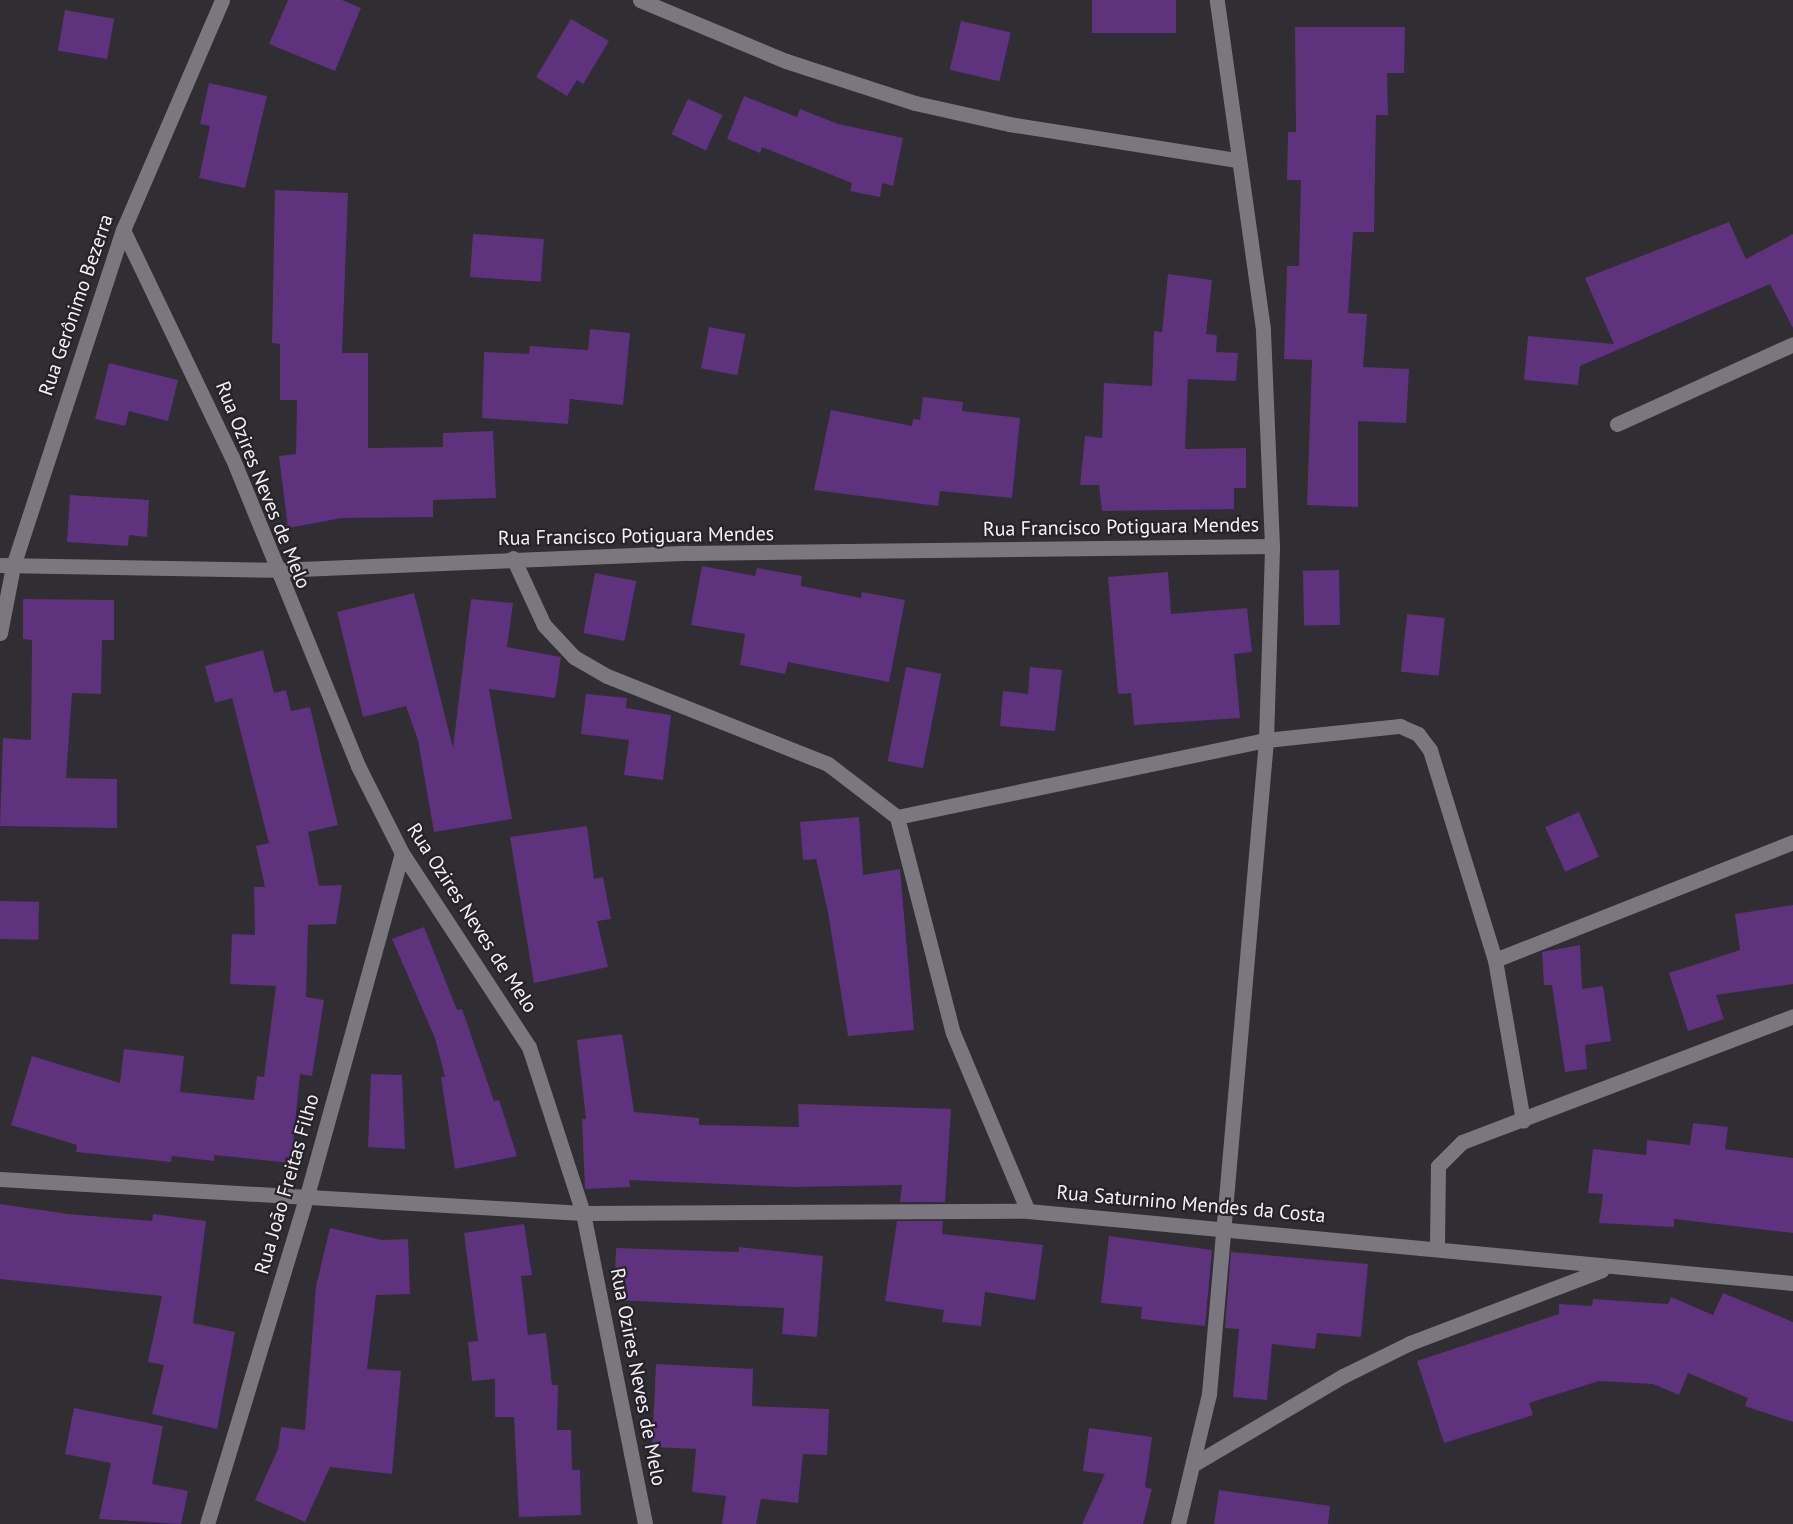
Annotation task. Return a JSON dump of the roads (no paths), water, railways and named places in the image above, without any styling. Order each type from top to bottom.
[{"type":"street","name":"Rua Gerônimo Bezerra","points":[[0,633],[7,566],[123,230],[222,0]]},
{"type":"street","points":[[640,0],[658,4],[786,61],[915,103],[1009,124],[1237,160]]},
{"type":"street","points":[[1178,1524],[1209,1394],[1220,1228],[1266,740],[1272,546],[1263,329],[1237,160],[1217,0]]},
{"type":"street","name":"Rua Ozires Neves de Melo","points":[[123,230],[193,370],[358,766],[402,854],[529,1047],[583,1213],[645,1524]]},
{"type":"street","points":[[1617,424],[1793,344]]},
{"type":"street","name":"Rua Francisco Potiguara Mendes","points":[[7,566],[276,570],[513,558],[1272,546]]},
{"type":"street","points":[[513,558],[544,625],[574,657],[607,676],[828,764],[897,817],[953,1033],[1028,1211]]},
{"type":"street","points":[[897,817],[1266,740],[1400,726],[1418,734],[1430,750],[1495,960],[1522,1121]]},
{"type":"street","points":[[1495,960],[1793,842]]},
{"type":"street","name":"Rua João Freitas Filho","points":[[207,1524],[306,1199],[402,854]]},
{"type":"street","points":[[1437,1245],[1435,1179],[1444,1154],[1462,1142],[1793,1016]]},
{"type":"street","name":"Rua Saturnino Mendes da Costa","points":[[0,1179],[306,1199],[583,1213],[1028,1211],[1437,1245],[1606,1269],[1793,1283]]},
{"type":"street","points":[[1194,1464],[1342,1376],[1410,1343],[1606,1269]]}]
